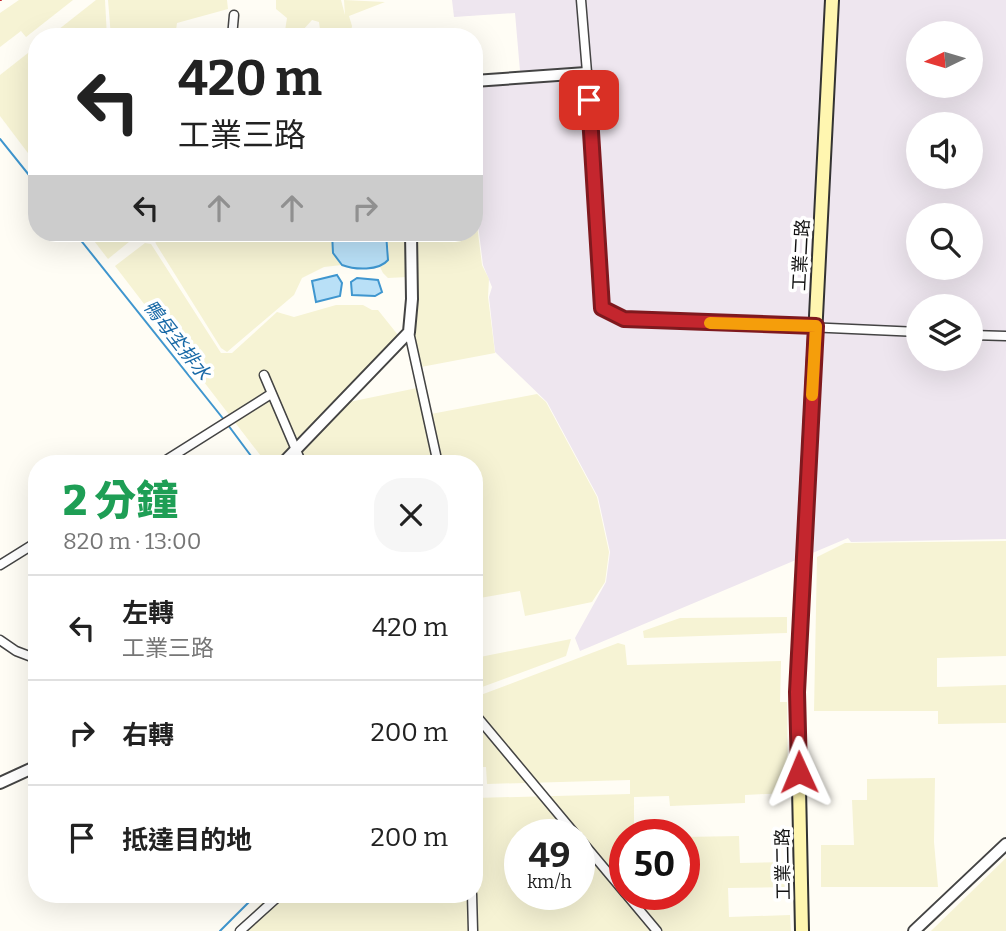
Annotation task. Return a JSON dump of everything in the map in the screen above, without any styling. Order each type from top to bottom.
[{"type":"main road","name":"工業二路","points":[[802,931],[797,692],[832,0]]},
{"type":"street","points":[[581,0],[596,181],[602,308],[624,319],[906,331]]},
{"type":"street","points":[[233,28],[234,15]]},
{"type":"street","points":[[483,80],[586,73]]},
{"type":"street","points":[[411,242],[412,299],[409,332],[436,455]]},
{"type":"street","points":[[291,455],[409,332]]},
{"type":"street","points":[[983,335],[1006,336]]},
{"type":"street","points":[[264,375],[298,455]]},
{"type":"street","points":[[174,455],[271,394]]},
{"type":"street","points":[[0,565],[28,548]]},
{"type":"street","points":[[0,640],[28,656]]},
{"type":"street","points":[[483,726],[563,819]]},
{"type":"street","points":[[0,783],[28,770]]},
{"type":"street","points":[[914,931],[1006,844]]},
{"type":"street","points":[[595,857],[609,874]]},
{"type":"street","points":[[240,931],[271,903]]},
{"type":"street","points":[[472,903],[473,931]]},
{"type":"street","points":[[639,910],[657,931]]},
{"type":"shaded area","points":[[19,0],[73,0],[37,28],[28,28],[26,37],[21,31],[0,47],[0,13]]},
{"type":"shaded area","points":[[96,0],[105,0],[107,28],[60,28]]},
{"type":"shaded area","points":[[108,0],[227,0],[228,9],[177,23],[176,28],[110,28]]},
{"type":"shaded area","points":[[276,0],[341,0],[345,15],[344,0],[385,2],[349,16],[352,28],[320,28],[319,22],[312,20],[305,28],[285,28],[287,18],[276,9]]},
{"type":"shaded area","points":[[452,0],[1006,0],[1006,539],[851,542],[848,538],[580,651],[575,638],[606,582],[610,552],[598,497],[547,402],[495,352],[489,297],[492,287],[483,265],[480,242],[483,242],[483,74],[520,71],[515,13],[454,17]]},
{"type":"shaded area","points":[[28,53],[28,153],[0,116],[0,75]]},
{"type":"shaded area","points":[[95,242],[129,242],[108,259]]},
{"type":"shaded area","points":[[155,242],[332,242],[333,253],[342,265],[324,267],[302,278],[294,295],[227,352],[221,348]]},
{"type":"shaded area","points":[[388,242],[407,242],[408,277],[388,278],[383,273],[380,267],[385,264],[389,251]]},
{"type":"shaded area","points":[[414,242],[479,242],[482,265],[489,279],[488,297],[495,353],[421,367],[413,333]]},
{"type":"shaded area","points":[[145,243],[151,244],[221,353],[232,353],[277,312],[294,317],[336,305],[363,305],[378,310],[398,335],[288,455],[260,455],[115,266]]},
{"type":"shaded area","points":[[417,388],[431,455],[299,455],[349,402]]},
{"type":"shaded area","points":[[537,394],[546,402],[597,497],[609,552],[605,582],[592,602],[525,616],[520,591],[483,597],[483,455],[439,455],[431,414]]},
{"type":"shaded area","points":[[1006,541],[1006,656],[937,658],[937,687],[1006,685],[1006,723],[938,724],[938,711],[814,711],[817,557],[845,543]]},
{"type":"shaded area","points":[[787,617],[787,633],[644,638],[643,631],[680,618]]},
{"type":"shaded area","points":[[571,639],[566,656],[483,687],[483,656]]},
{"type":"shaded area","points":[[618,643],[625,645],[627,665],[781,661],[780,702],[787,702],[788,793],[745,795],[745,803],[670,806],[669,796],[634,797],[634,819],[609,819],[609,910],[700,910],[700,837],[739,836],[740,863],[792,862],[792,887],[728,888],[729,917],[790,915],[791,931],[477,931],[476,903],[483,903],[483,798],[630,794],[630,780],[487,784],[486,767],[483,767],[483,694]]},
{"type":"shaded area","points":[[935,778],[934,842],[938,887],[821,887],[821,845],[854,845],[852,800],[867,800],[867,779]]},
{"type":"shaded area","points":[[1006,858],[1006,931],[931,931]]},
{"type":"shaded area","points":[[261,903],[468,903],[469,931],[235,931]]},
{"type":"water","points":[[332,242],[387,242],[388,260],[379,266],[353,268],[342,265],[333,253]]},
{"type":"water","points":[[337,275],[342,283],[340,296],[316,302],[312,281]]},
{"type":"water","points":[[357,278],[378,280],[382,292],[375,296],[352,295],[351,282]]},
{"type":"waterway","name":"鴨母坔排水","points":[[0,139],[28,174]]},
{"type":"waterway","name":"鴨母坔排水","points":[[82,242],[225,421]]},
{"type":"waterway","name":"鴨母坔排水","points":[[228,425],[250,455]]},
{"type":"waterway","name":"鴨母坔排水","points":[[220,931],[248,903]]},
{"type":"slow traffic","points":[[710,323],[816,326],[812,395]]},
{"type":"route","points":[[589,100],[602,308],[624,319],[816,326],[797,692],[799,772]]}]
